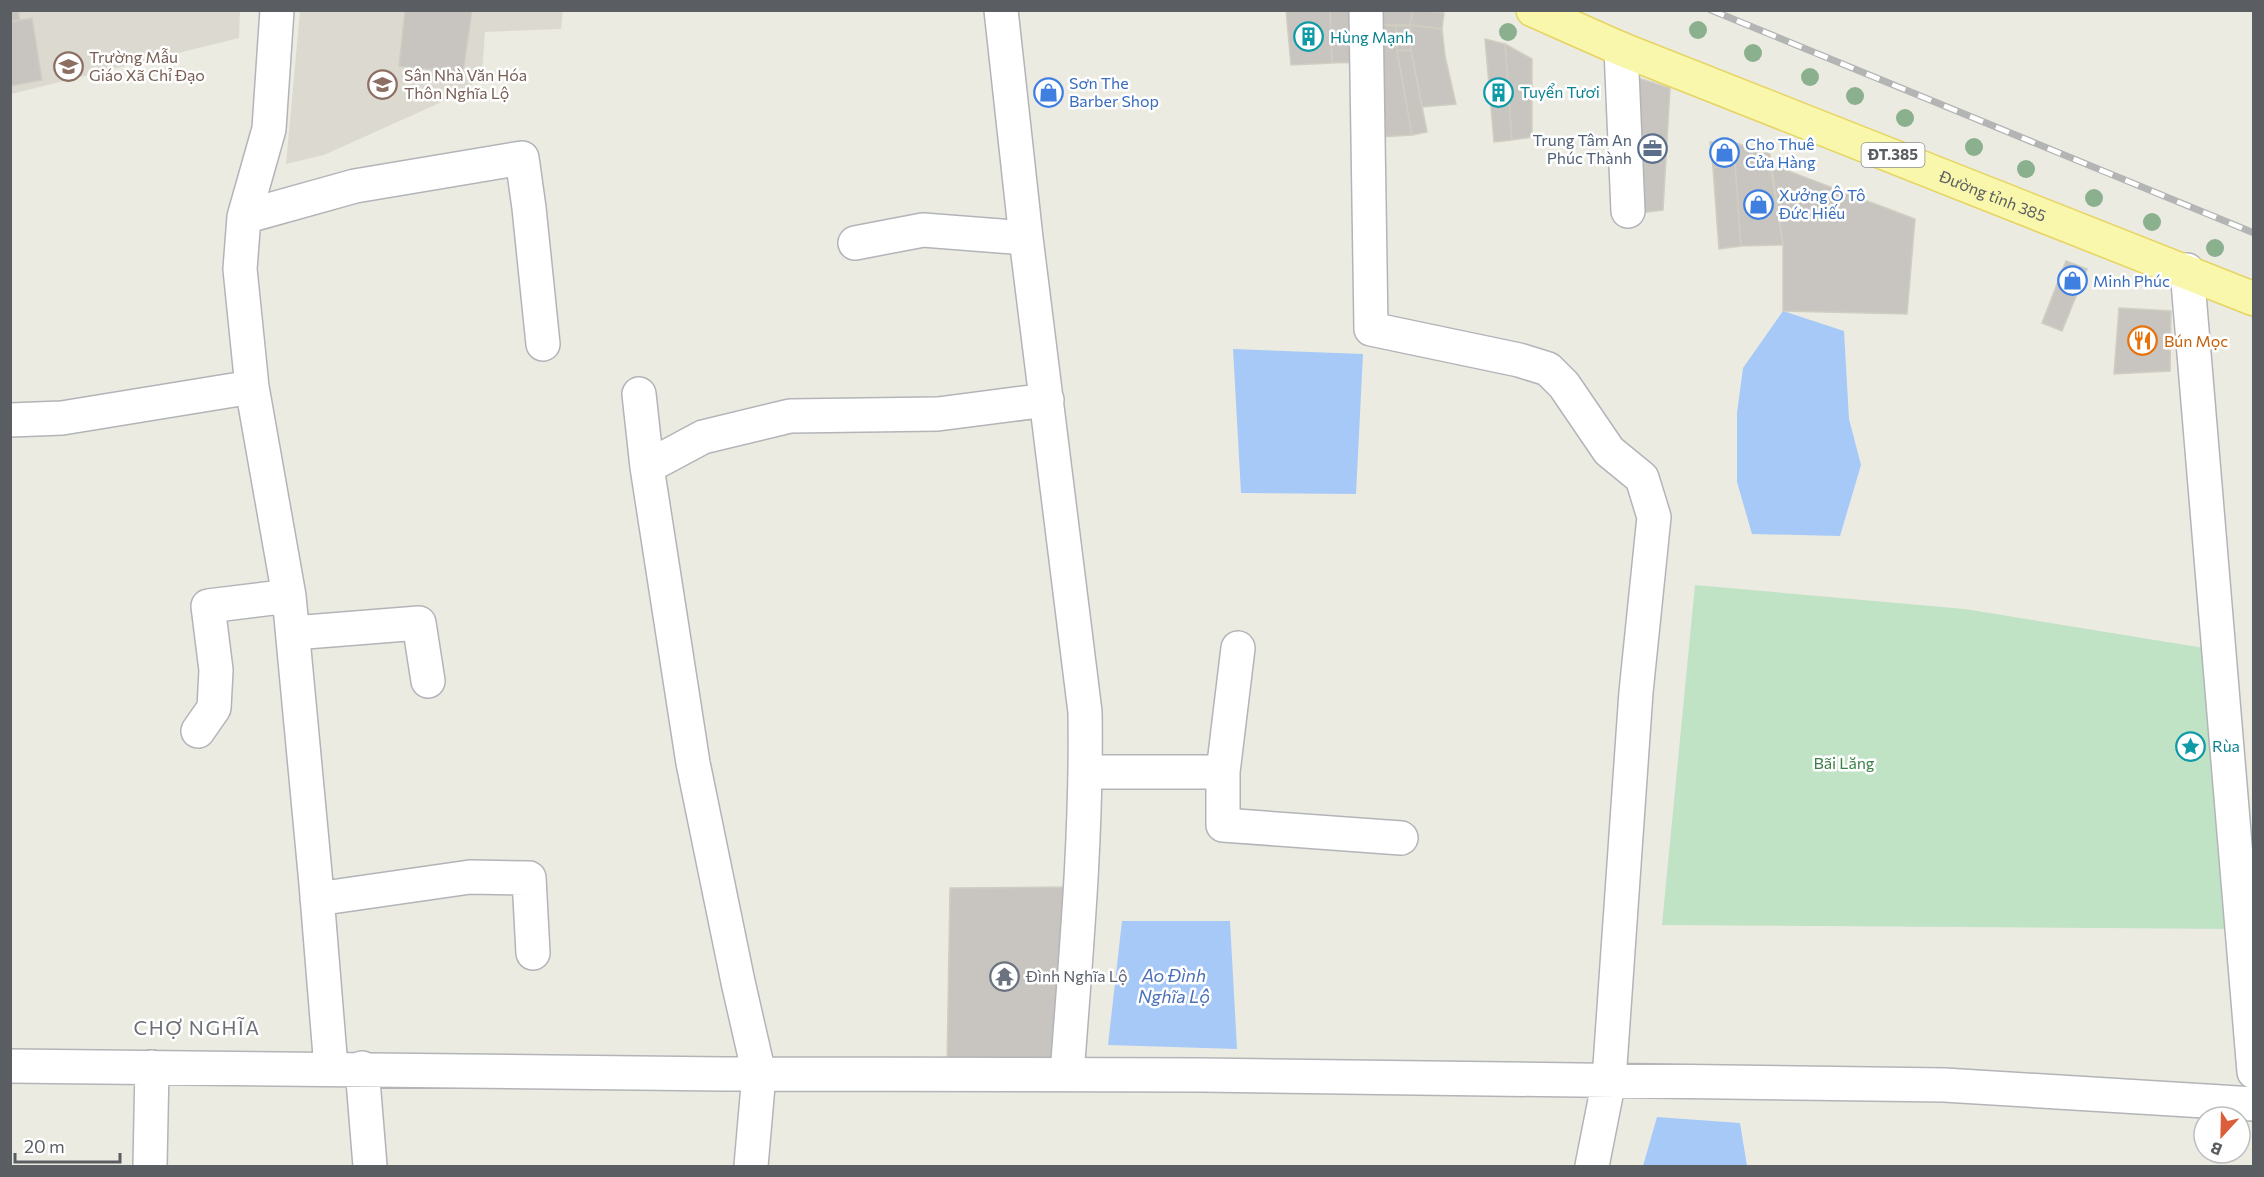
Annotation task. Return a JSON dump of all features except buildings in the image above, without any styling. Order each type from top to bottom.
[{"type":"main road","name":"Đường tỉnh 385","points":[[1533,10],[1621,49],[2187,270],[2253,298]]},
{"type":"street","points":[[277,10],[269,129],[244,217],[240,269],[252,387],[289,596],[318,899],[346,1068],[370,1167]]},
{"type":"street","points":[[1001,10],[1026,238],[1085,712],[1086,772],[1082,869],[1066,1074]]},
{"type":"street","points":[[1366,10],[1371,329],[1519,360],[1548,369],[1564,385],[1609,451],[1642,478],[1654,517],[1636,692],[1609,1080],[1592,1167]]},
{"type":"street","points":[[1621,49],[1628,212]]},
{"type":"street","points":[[244,217],[355,186],[522,158],[530,208],[543,344]]},
{"type":"street","points":[[855,243],[924,230],[1026,238]]},
{"type":"street","points":[[2187,270],[2253,1072]]},
{"type":"street","points":[[10,420],[62,418],[252,387]]},
{"type":"street","points":[[639,394],[647,467],[693,763],[759,1074],[751,1167]]},
{"type":"street","points":[[647,467],[703,437],[790,416],[938,414],[1047,400]]},
{"type":"street","points":[[198,731],[214,708],[216,670],[208,606],[289,596]]},
{"type":"street","points":[[292,633],[419,623],[428,681]]},
{"type":"street","points":[[1238,648],[1223,772],[1223,825],[1401,838]]},
{"type":"street","points":[[1086,772],[1223,772]]},
{"type":"street","points":[[318,899],[470,877],[528,878],[533,953]]},
{"type":"street","points":[[10,1066],[759,1074],[1066,1074],[1944,1085],[2253,1104]]},
{"type":"street","points":[[150,1167],[152,1067]]},
{"type":"shaded area","name":"Trường Mẫu Giáo Xã Chỉ Đạo","points":[[10,11],[240,11],[239,38],[11,94]]},
{"type":"shaded area","name":"Sân Nhà Văn Hóa Thôn Nghĩa Lộ","points":[[300,11],[563,11],[561,29],[485,32],[482,75],[464,92],[324,155],[286,164]]},
{"type":"green space","name":"Bãi Lăng","points":[[1695,585],[1965,609],[2204,648],[2234,929],[1662,925]]},
{"type":"water","points":[[1783,311],[1844,331],[1849,419],[1861,465],[1840,536],[1752,534],[1737,482],[1737,413],[1743,368]]},
{"type":"water","points":[[1233,349],[1363,354],[1356,494],[1241,493]]},
{"type":"water","name":"Ao Đình Nghĩa Lộ","points":[[1122,921],[1230,921],[1237,1049],[1108,1045]]},
{"type":"water","points":[[1657,1117],[1740,1123],[1747,1166],[1643,1166]]},
{"type":"railway","points":[[1711,10],[2254,233]]},
{"type":"place","name":"Hùng Mạnh","points":[[1309,37]]},
{"type":"place","name":"Trường Mẫu Giáo Xã Chỉ Đạo","points":[[68,66]]},
{"type":"place","name":"Sân Nhà Văn Hóa Thôn Nghĩa Lộ","points":[[383,84]]},
{"type":"place","name":"Sơn The Barber Shop","points":[[1048,92]]},
{"type":"place","name":"Tuyển Tươi","points":[[1499,92]]},
{"type":"place","name":"Trung Tâm An Phúc Thành","points":[[1653,149]]},
{"type":"place","name":"Cho Thuê Cửa Hàng","points":[[1724,153]]},
{"type":"place","name":"Xưởng Ô Tô Đức Hiếu","points":[[1758,204]]},
{"type":"place","name":"Minh Phúc","points":[[2072,281]]},
{"type":"place","name":"Bún Mọc","points":[[2143,341]]},
{"type":"place","name":"Rùa","points":[[2191,746]]},
{"type":"place","name":"Đình Nghĩa Lộ","points":[[1005,976]]},
{"type":"district","name":"CHỢ NGHĨA","points":[[197,1028]]}]
